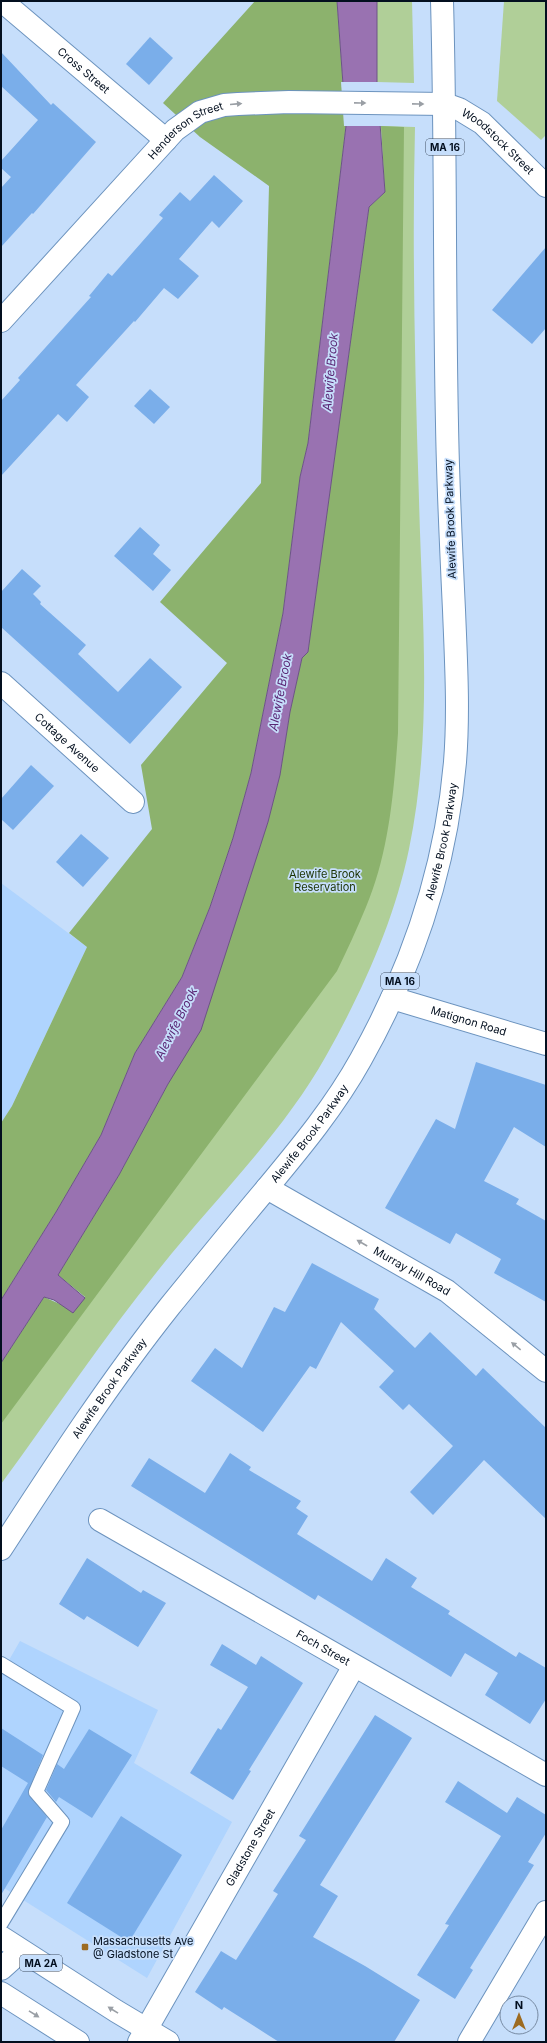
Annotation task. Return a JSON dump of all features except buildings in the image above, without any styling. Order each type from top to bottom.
[{"type":"street","name":"Cross Street","points":[[2,1],[166,140]]},
{"type":"street","name":"Alewife Brook Parkway","points":[[1,1549],[101,1398],[167,1311],[306,1141],[337,1098],[361,1060],[392,998],[418,935],[436,875],[448,818],[456,746],[457,671],[447,402],[445,104],[442,1]]},
{"type":"street","name":"Henderson Street","points":[[1,321],[166,140],[192,116],[212,108],[254,103],[445,104]]},
{"type":"street","name":"Woodstock Street","points":[[445,104],[465,112],[482,122],[546,186]]},
{"type":"street","name":"Cottage Avenue","points":[[1,683],[133,802]]},
{"type":"street","name":"Matignon Road","points":[[392,998],[546,1044]]},
{"type":"street","name":"Murray Hill Road","points":[[267,1188],[447,1291],[546,1371]]},
{"type":"street","name":"Foch Street","points":[[100,1520],[546,1775]]},
{"type":"street","name":"Gladstone Street","points":[[143,2036],[354,1666]]},
{"type":"street","points":[[469,2042],[546,1912]]},
{"type":"street","name":"MA 2A","points":[[1,1937],[143,2036],[168,2042]]},
{"type":"street","points":[[1,1969],[21,1951]]},
{"type":"street","points":[[1,1993],[78,2042]]},
{"type":"lane","points":[[1,1664],[73,1708],[36,1792],[62,1822],[1,1924]]},
{"type":"shaded area","points":[[1,883],[87,947],[12,1106],[1,1123]]},
{"type":"shaded area","points":[[20,1641],[158,1710],[134,1763],[232,1822],[147,1978],[1,1886],[1,1674]]},
{"type":"green space","points":[[255,1],[337,1],[346,126],[308,443],[300,477],[283,613],[251,773],[233,838],[210,907],[182,977],[135,1053],[101,1135],[56,1212],[1,1300],[1,1123],[12,1106],[87,947],[69,933],[152,829],[141,765],[227,663],[160,602],[261,483],[269,186],[200,137],[163,103]]},
{"type":"green space","points":[[377,1],[412,1],[414,83],[377,82]]},
{"type":"green space","points":[[504,1],[546,1],[546,135],[541,140],[497,101]]},
{"type":"green space","name":"Alewife Brook Reservation","points":[[381,126],[415,127],[414,313],[424,719],[416,806],[403,876],[386,930],[364,982],[339,1032],[309,1084],[290,1112],[248,1165],[181,1242],[139,1294],[1,1484],[1,1363],[85,1298],[201,1030],[385,192]]},
{"type":"green space","name":"Alewife Brook Reservation","points":[[381,126],[404,127],[398,733],[395,777],[389,822],[374,886],[356,931],[337,971],[1,1424],[1,1363],[44,1297],[62,1305],[85,1297],[58,1275],[119,1175],[168,1084],[230,937],[268,822],[280,775],[290,712],[302,658],[308,652],[369,207],[385,192]]},
{"type":"water","name":"Alewife Brook","points":[[337,1],[377,1],[377,82],[385,192],[369,207],[308,652],[302,658],[290,712],[280,775],[268,822],[201,1030],[168,1084],[119,1175],[58,1275],[85,1298],[73,1313],[54,1300],[44,1297],[1,1363],[1,1300],[56,1212],[101,1135],[135,1053],[182,977],[210,907],[233,838],[251,773],[283,613],[300,477],[308,443],[346,126]]},
{"type":"pier","points":[[341,82],[379,82],[383,126],[344,126]]},
{"type":"place","name":"Massachusetts Ave @ Gladstone St","points":[[85,1947]]}]
